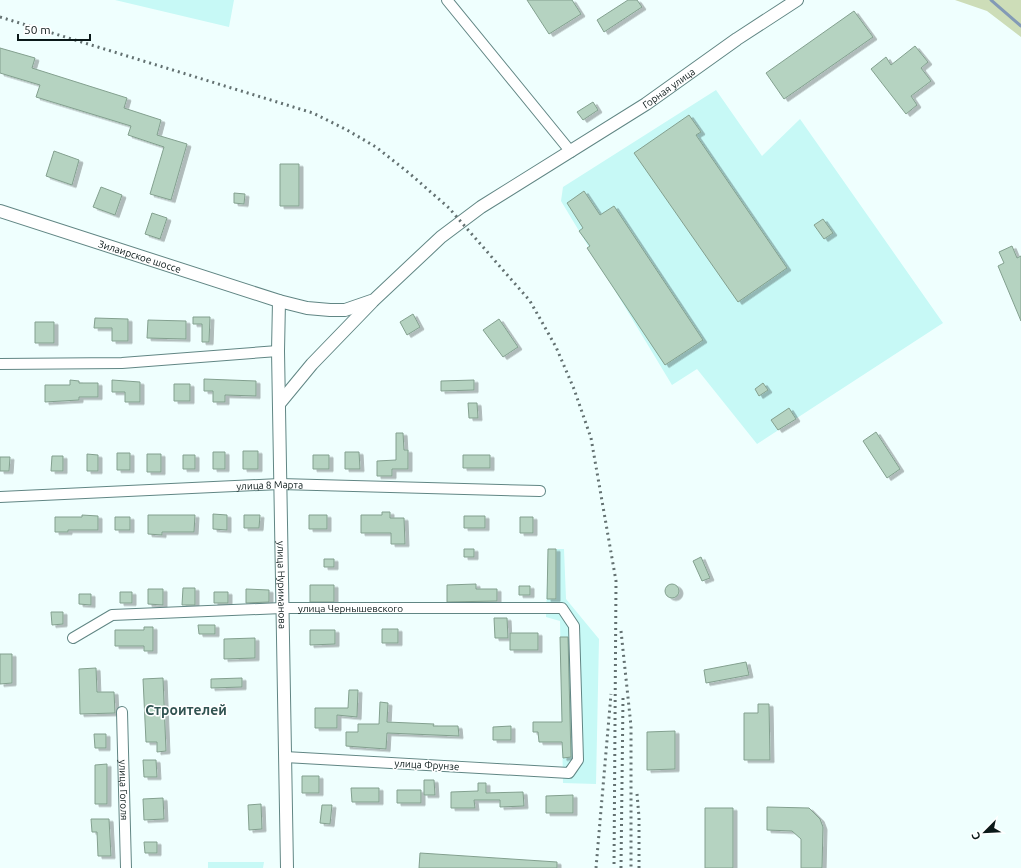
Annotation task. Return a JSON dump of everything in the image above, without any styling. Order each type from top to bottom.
[{"type":"main road","name":"Горная улица","points":[[279,404],[312,364],[374,300],[441,237],[481,207],[571,152],[672,87],[737,39],[797,0]]},
{"type":"main road","name":"Зилаирское шоссе","points":[[0,211],[279,301],[307,308],[345,310],[374,300]]},
{"type":"main road","name":"улица Нуриманова","points":[[279,301],[278,351],[287,868]]},
{"type":"street","points":[[447,0],[571,152]]},
{"type":"street","points":[[0,364],[122,363],[278,351]]},
{"type":"street","name":"улица 8 Марта","points":[[0,497],[280,484],[540,491]]},
{"type":"street","name":"улица Чернышевского","points":[[73,638],[112,615],[282,608],[562,608],[574,626],[578,760],[568,772]]},
{"type":"street","name":"улица Гоголя","points":[[122,712],[126,868]]},
{"type":"street","name":"улица Фрунзе","points":[[285,757],[568,772]]},
{"type":"shaded area","points":[[115,0],[234,0],[229,27]]},
{"type":"shaded area","points":[[716,90],[762,156],[800,119],[943,323],[757,444],[697,369],[672,385],[561,201],[563,187]]},
{"type":"shaded area","points":[[548,549],[564,549],[566,599],[599,639],[596,784],[563,783],[560,621],[546,617]]},
{"type":"shaded area","points":[[208,862],[264,862],[263,868],[208,868]]},
{"type":"green space","points":[[955,0],[1021,0],[1021,37],[987,11]]},
{"type":"building","points":[[527,0],[572,0],[581,14],[549,34]]},
{"type":"building","points":[[628,0],[637,0],[642,7],[604,32],[597,20]]},
{"type":"building","points":[[854,11],[873,37],[784,99],[766,73]]},
{"type":"building","points":[[915,46],[928,62],[921,68],[931,81],[911,96],[917,105],[906,114],[871,69],[886,57],[891,65]]},
{"type":"building","points":[[0,48],[35,58],[32,68],[127,98],[124,108],[161,120],[157,135],[187,144],[171,200],[150,194],[164,147],[128,135],[131,126],[36,97],[40,85],[0,73]]},
{"type":"building","points":[[593,102],[598,110],[583,120],[577,112]]},
{"type":"building","points":[[689,115],[701,132],[696,135],[787,268],[738,302],[634,153]]},
{"type":"building","points":[[54,151],[79,160],[72,185],[46,176]]},
{"type":"building","points":[[280,164],[299,164],[299,206],[280,206]]},
{"type":"building","points":[[101,187],[122,195],[115,215],[93,207]]},
{"type":"building","points":[[584,191],[600,215],[614,206],[703,340],[665,365],[587,248],[590,246],[579,231],[583,228],[567,203]]},
{"type":"building","points":[[234,193],[245,194],[244,204],[234,203]]},
{"type":"building","points":[[152,213],[167,218],[160,239],[145,234]]},
{"type":"building","points":[[823,219],[833,233],[824,239],[814,225]]},
{"type":"building","points":[[1012,246],[1017,258],[1021,256],[1021,321],[998,266],[1004,263],[999,252]]},
{"type":"building","points":[[413,314],[420,327],[407,335],[400,322]]},
{"type":"building","points":[[193,317],[210,317],[209,342],[202,342],[202,324],[193,324]]},
{"type":"building","points":[[95,318],[128,319],[128,341],[112,341],[112,328],[94,328]]},
{"type":"building","points":[[499,319],[518,347],[503,357],[483,330]]},
{"type":"building","points":[[148,320],[186,321],[186,339],[147,338]]},
{"type":"building","points":[[35,322],[54,322],[54,343],[35,343]]},
{"type":"building","points":[[204,379],[256,381],[256,396],[225,395],[225,402],[213,402],[213,391],[204,391]]},
{"type":"building","points":[[70,380],[79,381],[79,383],[98,383],[98,397],[79,397],[79,400],[45,402],[45,385],[70,385]]},
{"type":"building","points":[[112,380],[140,382],[140,402],[125,402],[125,392],[112,392]]},
{"type":"building","points":[[474,380],[474,390],[441,391],[441,381]]},
{"type":"building","points":[[763,383],[768,390],[759,396],[755,389]]},
{"type":"building","points":[[174,384],[190,384],[190,401],[174,401]]},
{"type":"building","points":[[468,403],[477,403],[478,418],[469,418]]},
{"type":"building","points":[[789,408],[796,419],[778,430],[771,420]]},
{"type":"building","points":[[876,432],[900,469],[887,478],[863,441]]},
{"type":"building","points":[[396,433],[403,433],[404,450],[408,450],[408,469],[392,469],[392,476],[377,476],[377,461],[396,460]]},
{"type":"building","points":[[243,451],[258,451],[258,469],[243,469]]},
{"type":"building","points":[[213,452],[225,452],[225,469],[213,469]]},
{"type":"building","points":[[345,452],[359,452],[360,469],[345,469]]},
{"type":"building","points":[[117,453],[130,453],[130,470],[117,470]]},
{"type":"building","points":[[87,454],[98,455],[98,471],[87,471]]},
{"type":"building","points":[[147,454],[161,454],[161,472],[147,472]]},
{"type":"building","points":[[183,455],[195,455],[195,469],[183,469]]},
{"type":"building","points":[[313,455],[329,455],[329,469],[313,469]]},
{"type":"building","points":[[463,455],[490,455],[490,468],[463,468]]},
{"type":"building","points":[[52,456],[63,456],[63,471],[51,471]]},
{"type":"building","points":[[0,457],[10,457],[9,471],[0,471]]},
{"type":"building","points":[[382,512],[390,512],[390,518],[404,518],[405,544],[391,544],[391,533],[361,533],[361,515],[382,515]]},
{"type":"building","points":[[213,514],[227,515],[227,530],[213,529]]},
{"type":"building","points":[[82,515],[98,516],[98,530],[68,530],[68,532],[55,532],[55,517],[82,517]]},
{"type":"building","points":[[148,515],[195,515],[194,532],[162,532],[162,535],[148,534]]},
{"type":"building","points":[[244,515],[260,515],[259,528],[244,528]]},
{"type":"building","points":[[309,515],[327,515],[327,529],[309,529]]},
{"type":"building","points":[[464,516],[485,516],[485,528],[464,528]]},
{"type":"building","points":[[115,517],[130,517],[130,530],[115,530]]},
{"type":"building","points":[[520,517],[533,517],[533,533],[520,533]]},
{"type":"building","points":[[464,549],[474,549],[474,557],[464,557]]},
{"type":"building","points":[[548,549],[556,549],[556,599],[547,599]]},
{"type":"building","points":[[701,557],[710,578],[702,581],[693,561]]},
{"type":"building","points":[[324,559],[334,559],[334,567],[324,567]]},
{"type":"building","points":[[476,584],[476,589],[497,589],[497,601],[447,602],[447,585]]},
{"type":"building","points":[[669,584],[675,584],[679,588],[679,594],[675,598],[669,598],[665,594],[665,588]]},
{"type":"building","points":[[310,585],[334,585],[334,602],[310,602]]},
{"type":"building","points":[[519,586],[530,586],[530,595],[519,595]]},
{"type":"building","points":[[183,588],[195,588],[195,605],[182,605]]},
{"type":"building","points":[[148,589],[163,589],[163,605],[148,604]]},
{"type":"building","points":[[246,589],[269,590],[269,602],[246,603]]},
{"type":"building","points":[[120,592],[132,592],[132,603],[120,603]]},
{"type":"building","points":[[214,592],[228,592],[228,603],[214,603]]},
{"type":"building","points":[[79,594],[91,594],[91,605],[79,604]]},
{"type":"building","points":[[51,612],[63,612],[63,624],[52,625]]},
{"type":"building","points":[[494,618],[507,618],[508,638],[495,638]]},
{"type":"building","points":[[198,625],[215,625],[215,634],[199,634]]},
{"type":"building","points":[[144,627],[153,627],[153,651],[144,651],[144,646],[115,646],[115,630],[144,630]]},
{"type":"building","points":[[382,629],[398,629],[398,643],[382,643]]},
{"type":"building","points":[[310,630],[335,630],[335,644],[310,645]]},
{"type":"building","points":[[510,633],[538,633],[538,650],[510,650]]},
{"type":"building","points":[[560,637],[568,637],[571,757],[563,758],[562,742],[539,742],[538,732],[533,732],[533,722],[562,722]]},
{"type":"building","points":[[255,638],[255,658],[224,659],[224,639]]},
{"type":"building","points":[[0,654],[12,654],[12,683],[0,684]]},
{"type":"building","points":[[746,662],[749,675],[706,683],[704,670]]},
{"type":"building","points":[[96,668],[97,692],[114,692],[115,713],[80,714],[79,669]]},
{"type":"building","points":[[163,678],[166,751],[157,752],[157,742],[146,742],[143,679]]},
{"type":"building","points":[[242,678],[242,687],[211,688],[211,679]]},
{"type":"building","points":[[349,690],[358,690],[357,717],[337,715],[337,728],[315,728],[315,708],[348,708]]},
{"type":"building","points":[[380,702],[388,703],[387,722],[434,724],[433,726],[458,726],[459,736],[387,733],[386,749],[346,746],[346,732],[358,732],[358,724],[379,724]]},
{"type":"building","points":[[758,704],[769,704],[770,760],[744,760],[744,713],[758,713]]},
{"type":"building","points":[[511,726],[511,740],[493,740],[493,727]]},
{"type":"building","points":[[675,731],[675,769],[647,770],[647,732]]},
{"type":"building","points":[[94,734],[106,734],[106,748],[95,748]]},
{"type":"building","points":[[143,760],[156,760],[157,777],[144,777]]},
{"type":"building","points":[[107,764],[107,804],[95,804],[95,765]]},
{"type":"building","points":[[302,776],[319,776],[319,793],[302,793]]},
{"type":"building","points":[[424,780],[434,780],[435,795],[424,795]]},
{"type":"building","points":[[478,783],[486,783],[486,793],[523,792],[524,806],[500,807],[500,800],[474,800],[475,808],[451,808],[451,792],[478,791]]},
{"type":"building","points":[[351,788],[379,788],[379,802],[352,802]]},
{"type":"building","points":[[397,790],[421,790],[421,803],[397,803]]},
{"type":"building","points":[[573,795],[573,813],[546,813],[546,796]]},
{"type":"building","points":[[163,798],[164,819],[144,820],[143,799]]},
{"type":"building","points":[[261,804],[262,829],[249,830],[248,805]]},
{"type":"building","points":[[322,805],[332,805],[330,824],[320,823]]},
{"type":"building","points":[[767,807],[809,808],[820,819],[823,827],[822,868],[801,868],[801,839],[792,831],[767,830]]},
{"type":"building","points":[[705,808],[733,808],[733,868],[705,868]]},
{"type":"building","points":[[91,819],[109,819],[111,856],[98,856],[97,832],[92,832]]},
{"type":"building","points":[[144,842],[157,842],[157,853],[145,853]]},
{"type":"building","points":[[420,853],[557,862],[557,868],[419,868]]},
{"type":"waterway","points":[[991,0],[1021,26]]},
{"type":"railway","points":[[0,17],[313,113],[347,130],[376,147],[409,173],[449,208],[530,301],[556,347],[574,389],[591,438],[616,581],[614,868]]},
{"type":"railway","points":[[621,631],[631,726],[631,868]]},
{"type":"railway","points":[[596,868],[611,694]]},
{"type":"railway","points":[[621,868],[623,698]]},
{"type":"railway","points":[[637,794],[639,817],[639,868]]},
{"type":"district","name":"Строителей","points":[[186,710]]}]
